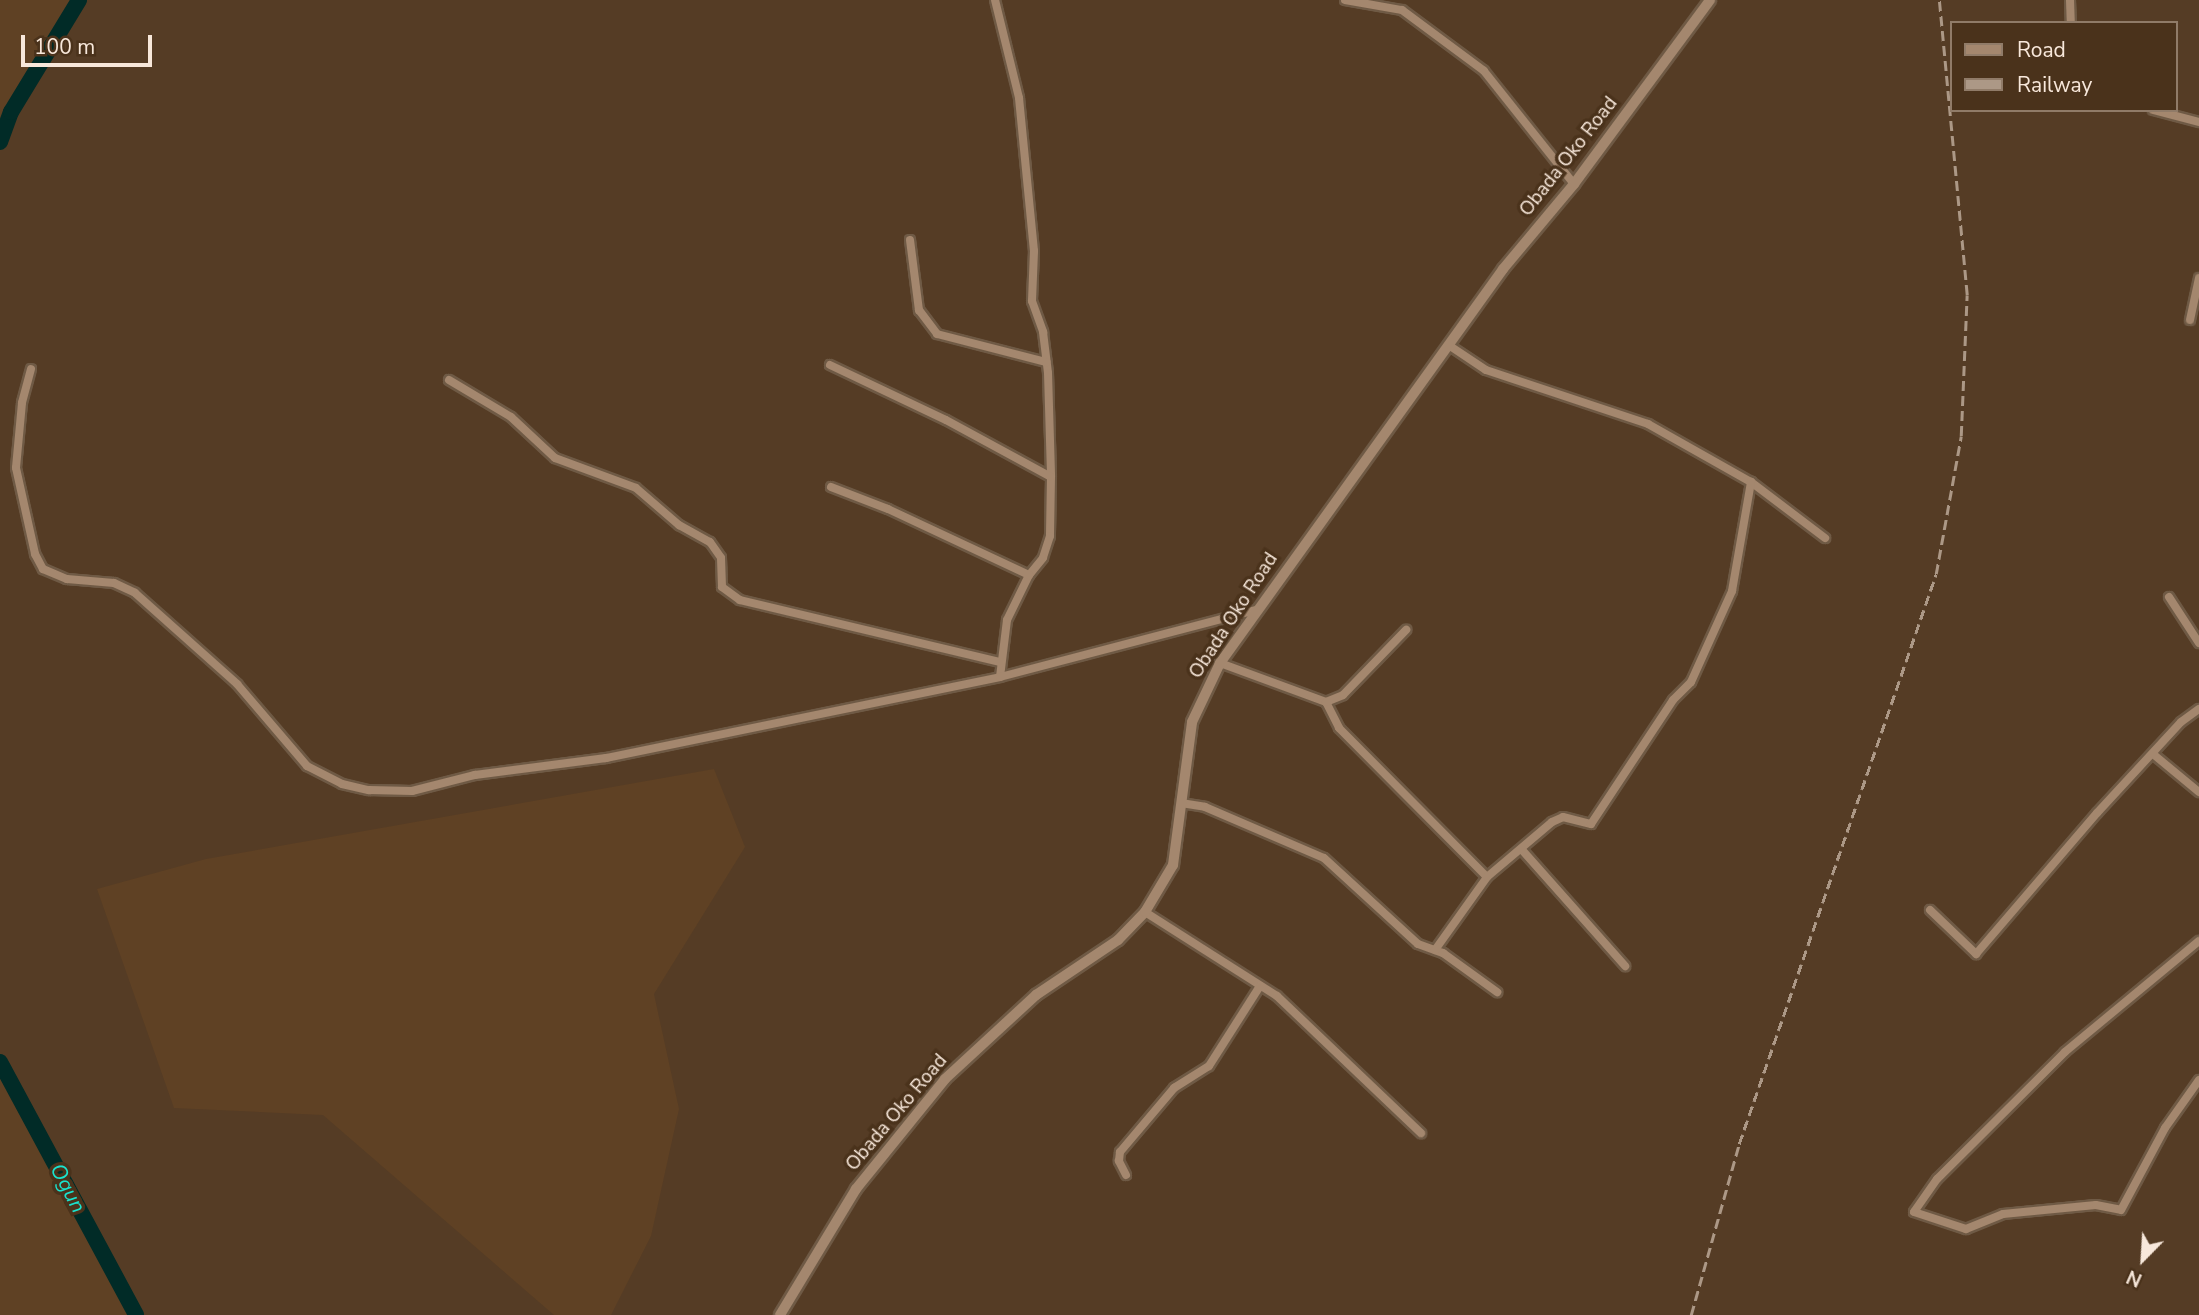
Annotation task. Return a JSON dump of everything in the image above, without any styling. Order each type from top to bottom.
[{"type":"main road","name":"Obada Oko Road","points":[[780,1315],[856,1189],[944,1079],[1036,995],[1118,940],[1145,912],[1173,865],[1192,722],[1220,663],[1255,610],[1503,270],[1574,184],[1710,0]]},
{"type":"street","points":[[995,0],[1019,98],[1033,232],[1032,301],[1043,332],[1046,362],[1051,477],[1050,536],[1043,558],[1029,575],[1007,620],[1000,677]]},
{"type":"street","points":[[1345,0],[1402,9],[1484,71],[1574,184]]},
{"type":"street","points":[[2070,0],[2071,21]]},
{"type":"street","points":[[2161,112],[2199,121]]},
{"type":"street","points":[[910,240],[919,310],[937,334],[1046,362]]},
{"type":"street","points":[[2190,320],[2199,278]]},
{"type":"street","points":[[1450,346],[1486,370],[1648,424],[1751,482],[1825,538]]},
{"type":"street","points":[[830,365],[946,420],[1051,477]]},
{"type":"street","points":[[31,369],[22,403],[16,468],[35,554],[43,569],[67,579],[114,583],[154,606],[237,684],[307,766],[342,784],[369,790],[412,791],[475,775],[606,758],[1000,677],[1255,610]]},
{"type":"street","points":[[449,380],[511,417],[555,458],[636,488],[679,524],[710,542],[721,558],[722,587],[740,600],[1001,662]]},
{"type":"street","points":[[1435,950],[1487,877],[1558,819],[1591,824],[1697,672],[1732,591],[1751,482]]},
{"type":"street","points":[[831,487],[888,509],[1029,575]]},
{"type":"street","points":[[2169,597],[2199,643]]},
{"type":"street","points":[[1220,663],[1326,702],[1343,695],[1406,630]]},
{"type":"street","points":[[1326,702],[1339,728],[1487,877]]},
{"type":"street","points":[[1930,910],[1976,954],[2153,754],[2199,709]]},
{"type":"street","points":[[2153,754],[2199,792]]},
{"type":"street","points":[[1181,803],[1205,807],[1324,858],[1418,944],[1435,950],[1497,992]]},
{"type":"street","points":[[1523,850],[1625,967]]},
{"type":"street","points":[[1145,912],[1277,996],[1421,1133]]},
{"type":"street","points":[[2199,941],[2065,1052],[1937,1179],[1914,1212],[1966,1229],[2003,1214],[2096,1205],[2121,1210],[2165,1128],[2199,1080]]},
{"type":"street","points":[[1126,1175],[1120,1152],[1174,1088],[1209,1066],[1260,986]]},
{"type":"shaded area","points":[[0,0],[82,0],[0,142]]},
{"type":"shaded area","points":[[714,769],[745,847],[654,994],[679,1109],[651,1236],[611,1315],[554,1315],[323,1115],[174,1108],[97,889],[206,859]]},
{"type":"shaded area","points":[[0,1062],[136,1315],[0,1315]]},
{"type":"waterway","name":"Ogun","points":[[0,142],[11,112],[79,0]]},
{"type":"waterway","name":"Ogun","points":[[0,1062],[136,1315]]},
{"type":"railway","points":[[1691,1315],[1739,1144],[1936,574],[1961,436],[1967,295],[1939,0]]}]
